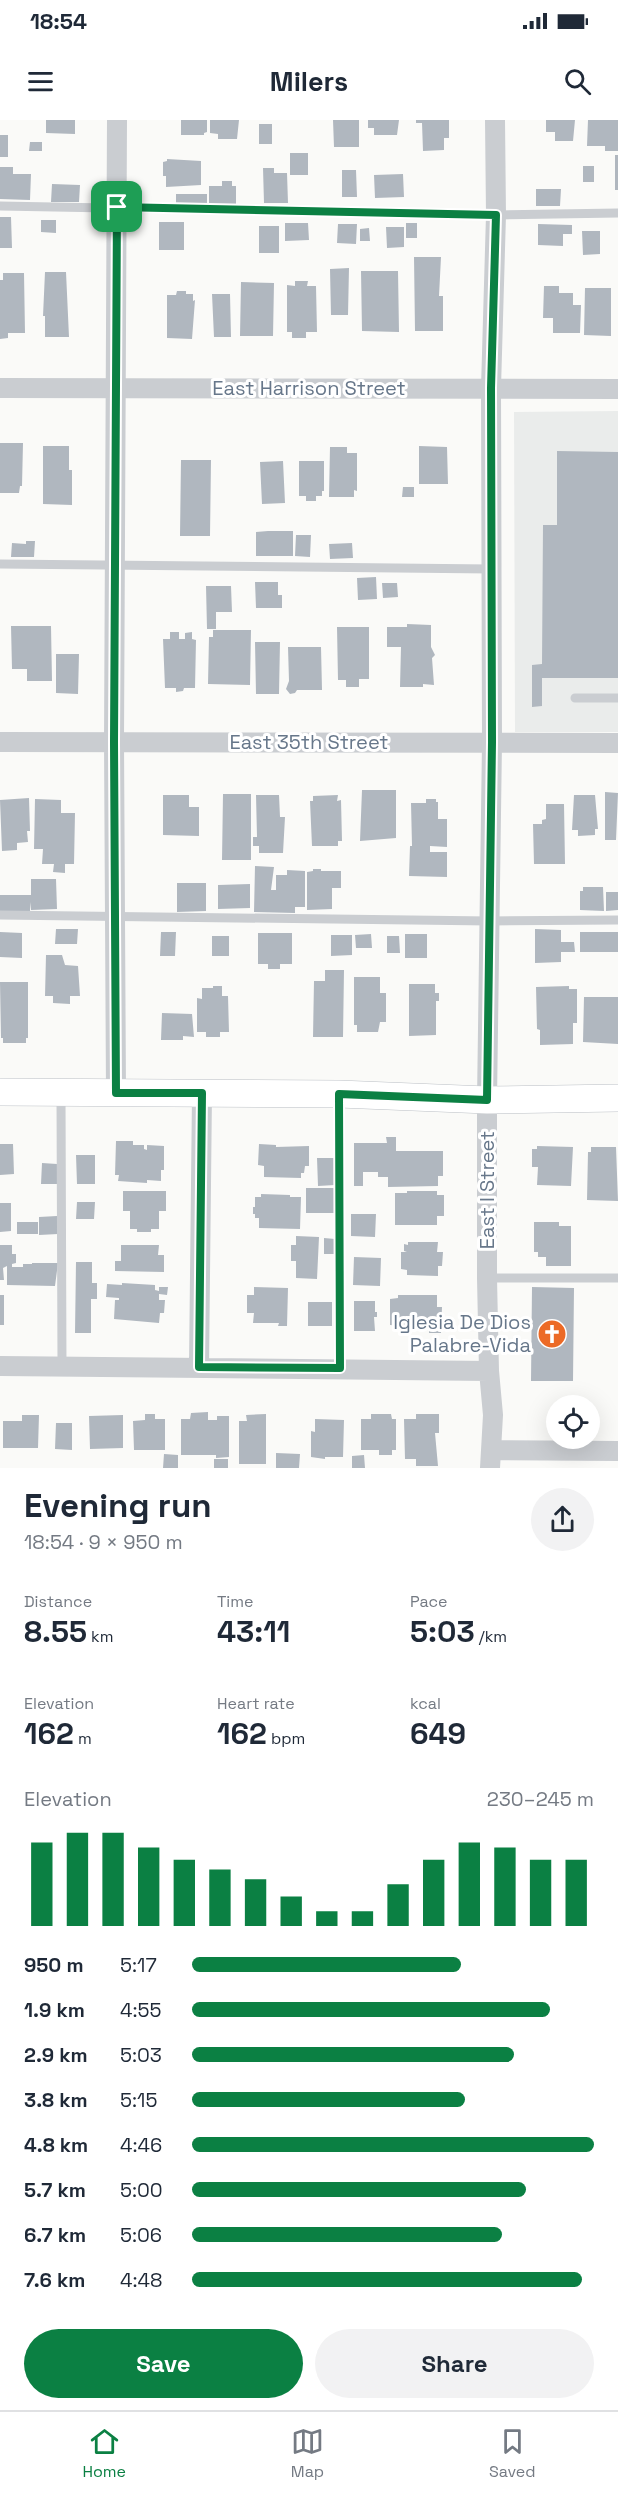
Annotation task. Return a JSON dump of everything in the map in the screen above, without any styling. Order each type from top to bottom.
[{"type":"street","points":[[116,1093],[114,742],[117,120]]},
{"type":"street","name":"East I Street","points":[[490,1459],[493,1415],[489,1371],[487,1278],[487,1100],[492,742],[491,388],[496,215],[495,120]]},
{"type":"street","name":"East Harrison Street","points":[[0,388],[618,389]]},
{"type":"street","name":"East 35th Street","points":[[0,742],[618,743]]},
{"type":"street","points":[[0,1092],[339,1094],[487,1100],[618,1098]]},
{"type":"street","points":[[199,1367],[202,1093]]},
{"type":"street","points":[[0,1366],[489,1371]]},
{"type":"street","points":[[490,1459],[618,1451]]},
{"type":"lane","points":[[0,206],[496,215],[618,213]]},
{"type":"lane","points":[[0,564],[491,569]]},
{"type":"lane","points":[[575,698],[618,698]]},
{"type":"lane","points":[[0,915],[490,921],[618,920]]},
{"type":"lane","points":[[61,1093],[62,1366]]},
{"type":"lane","points":[[339,1094],[340,1368]]},
{"type":"lane","points":[[487,1278],[618,1278]]},
{"type":"shaded area","points":[[618,411],[618,732],[515,732],[514,412]]},
{"type":"building","points":[[46,120],[75,120],[75,134],[46,133]]},
{"type":"building","points":[[181,120],[207,120],[207,132],[204,135],[181,135]]},
{"type":"building","points":[[210,120],[239,120],[237,139],[218,139],[218,134],[210,133]]},
{"type":"building","points":[[333,120],[359,120],[359,147],[334,147]]},
{"type":"building","points":[[368,120],[399,120],[397,135],[374,135],[374,128],[368,128]]},
{"type":"building","points":[[416,120],[449,120],[449,138],[444,138],[444,150],[423,151],[422,123],[416,123]]},
{"type":"building","points":[[546,120],[575,120],[573,141],[555,141],[555,132],[546,132]]},
{"type":"building","points":[[588,120],[618,120],[618,151],[605,151],[605,146],[587,146]]},
{"type":"building","points":[[259,124],[272,124],[272,144],[259,144]]},
{"type":"building","points":[[0,135],[8,135],[8,157],[0,157]]},
{"type":"building","points":[[30,142],[42,142],[42,151],[29,151]]},
{"type":"building","points":[[290,153],[308,153],[308,175],[290,175]]},
{"type":"building","points":[[615,155],[618,155],[618,190],[615,190]]},
{"type":"building","points":[[167,159],[201,161],[201,185],[166,187],[163,162]]},
{"type":"building","points":[[583,166],[594,166],[594,182],[583,182]]},
{"type":"building","points":[[0,167],[13,167],[13,174],[31,174],[30,200],[0,199]]},
{"type":"building","points":[[263,168],[274,168],[274,173],[287,173],[288,203],[264,203]]},
{"type":"building","points":[[342,170],[356,170],[357,197],[342,197]]},
{"type":"building","points":[[403,174],[404,197],[375,198],[374,175]]},
{"type":"building","points":[[222,181],[232,181],[232,186],[236,186],[236,205],[209,205],[209,186],[222,186]]},
{"type":"building","points":[[52,184],[80,185],[79,202],[51,202]]},
{"type":"building","points":[[536,189],[561,189],[560,206],[536,206]]},
{"type":"building","points":[[176,194],[207,194],[207,205],[176,205]]},
{"type":"building","points":[[0,217],[11,217],[12,248],[0,248]]},
{"type":"building","points":[[41,220],[56,220],[56,233],[41,232]]},
{"type":"building","points":[[159,222],[184,222],[184,250],[159,250]]},
{"type":"building","points":[[285,223],[308,223],[309,240],[285,241]]},
{"type":"building","points":[[406,223],[417,223],[417,238],[406,238]]},
{"type":"building","points":[[338,224],[357,224],[356,244],[337,243]]},
{"type":"building","points":[[538,224],[572,225],[572,234],[563,234],[563,246],[538,245]]},
{"type":"building","points":[[259,226],[279,226],[279,253],[259,253]]},
{"type":"building","points":[[386,227],[404,227],[404,247],[387,248]]},
{"type":"building","points":[[369,228],[370,241],[360,241],[360,229]]},
{"type":"building","points":[[582,231],[600,231],[600,254],[583,255]]},
{"type":"building","points":[[414,257],[441,257],[439,296],[443,296],[443,331],[415,331]]},
{"type":"building","points":[[349,268],[348,315],[331,315],[330,269]]},
{"type":"building","points":[[361,271],[398,271],[399,332],[362,331]]},
{"type":"building","points":[[45,272],[66,272],[69,337],[45,337],[45,316],[43,316]]},
{"type":"building","points":[[3,273],[24,273],[25,333],[8,333],[8,338],[0,339],[0,280],[3,280]]},
{"type":"building","points":[[295,281],[308,281],[307,286],[316,286],[317,332],[306,332],[306,338],[292,338],[292,332],[287,332],[287,285],[295,286]]},
{"type":"building","points":[[241,282],[274,283],[273,336],[240,336]]},
{"type":"building","points":[[544,286],[559,286],[559,293],[573,293],[573,305],[581,305],[580,333],[553,333],[553,318],[543,318]]},
{"type":"building","points":[[585,288],[611,288],[611,336],[584,335]]},
{"type":"building","points":[[177,291],[193,294],[193,301],[195,300],[192,339],[167,338],[167,295],[176,295]]},
{"type":"building","points":[[212,294],[230,294],[231,337],[214,337]]},
{"type":"building","points":[[0,443],[23,443],[22,486],[20,486],[19,493],[0,493]]},
{"type":"building","points":[[43,446],[69,446],[72,505],[43,504]]},
{"type":"building","points":[[419,446],[447,447],[448,484],[419,484]]},
{"type":"building","points":[[330,447],[347,447],[347,453],[357,453],[357,491],[354,490],[354,497],[329,497]]},
{"type":"building","points":[[557,451],[618,452],[618,678],[542,678],[542,706],[532,707],[532,665],[542,664],[543,525],[557,525]]},
{"type":"building","points":[[181,460],[211,460],[210,536],[180,536]]},
{"type":"building","points":[[283,461],[285,503],[262,504],[260,462]]},
{"type":"building","points":[[299,461],[324,461],[324,491],[322,491],[322,496],[316,496],[316,501],[306,501],[306,496],[299,496]]},
{"type":"building","points":[[403,487],[414,487],[414,497],[402,497]]},
{"type":"building","points":[[293,531],[293,556],[256,556],[256,532]]},
{"type":"building","points":[[296,535],[311,535],[310,557],[295,556]]},
{"type":"building","points":[[26,541],[35,541],[34,557],[11,557],[12,543],[26,544]]},
{"type":"building","points":[[352,543],[353,558],[330,559],[329,544]]},
{"type":"building","points":[[376,577],[377,599],[358,600],[357,578]]},
{"type":"building","points":[[255,582],[278,582],[278,595],[282,595],[282,608],[256,608]]},
{"type":"building","points":[[382,583],[397,583],[398,597],[383,598]]},
{"type":"building","points":[[206,586],[231,586],[232,612],[216,612],[216,629],[207,629]]},
{"type":"building","points":[[407,624],[431,625],[431,647],[435,655],[432,658],[434,685],[400,687],[401,647],[387,647],[387,627],[407,627]]},
{"type":"building","points":[[11,626],[51,626],[52,681],[27,681],[27,669],[12,669]]},
{"type":"building","points":[[337,627],[369,627],[369,679],[359,679],[359,687],[346,687],[346,680],[338,680]]},
{"type":"building","points":[[213,630],[251,630],[250,685],[208,684],[209,637],[213,637]]},
{"type":"building","points":[[170,632],[179,632],[179,639],[185,639],[185,633],[192,632],[192,639],[196,640],[195,688],[184,688],[183,691],[176,692],[176,688],[165,688],[163,639],[170,639]]},
{"type":"building","points":[[255,642],[280,642],[279,694],[256,694]]},
{"type":"building","points":[[288,647],[321,647],[322,690],[297,690],[290,694],[286,689],[289,681]]},
{"type":"building","points":[[56,654],[79,654],[78,694],[56,693]]},
{"type":"building","points":[[362,790],[396,790],[396,838],[360,841]]},
{"type":"building","points":[[605,792],[618,793],[616,840],[605,840]]},
{"type":"building","points":[[223,794],[251,794],[251,860],[222,860]]},
{"type":"building","points":[[163,795],[189,795],[189,807],[199,807],[199,836],[163,835]]},
{"type":"building","points":[[256,795],[279,795],[280,817],[285,817],[283,853],[259,853],[259,846],[253,846],[253,837],[257,837]]},
{"type":"building","points":[[338,795],[337,801],[341,800],[342,841],[338,841],[338,846],[312,846],[310,801],[313,801],[313,796]]},
{"type":"building","points":[[574,795],[595,795],[598,829],[595,829],[595,835],[578,836],[578,830],[572,830]]},
{"type":"building","points":[[29,798],[28,842],[17,843],[17,850],[2,851],[0,800]]},
{"type":"building","points":[[35,799],[61,800],[61,813],[75,813],[74,864],[65,864],[65,873],[53,872],[54,864],[42,864],[43,849],[34,849]]},
{"type":"building","points":[[426,799],[436,799],[438,819],[447,819],[447,847],[430,846],[430,852],[447,852],[447,877],[409,876],[410,846],[412,846],[411,803],[426,803]]},
{"type":"building","points":[[546,804],[564,804],[565,864],[534,864],[533,824],[542,824],[542,820],[546,819]]},
{"type":"building","points":[[255,866],[274,867],[271,890],[276,890],[276,875],[287,875],[287,870],[305,871],[305,907],[295,907],[295,913],[254,912]]},
{"type":"building","points":[[313,869],[341,871],[341,888],[332,888],[332,909],[307,910],[307,872]]},
{"type":"building","points":[[31,879],[56,879],[57,909],[31,910],[30,902],[30,911],[0,911],[0,895],[31,895]]},
{"type":"building","points":[[177,883],[206,883],[206,911],[177,912]]},
{"type":"building","points":[[250,884],[250,908],[218,909],[218,885]]},
{"type":"building","points":[[583,887],[603,887],[604,911],[580,910],[580,891],[583,891]]},
{"type":"building","points":[[606,892],[618,892],[618,910],[606,911]]},
{"type":"building","points":[[56,929],[78,929],[77,944],[55,944]]},
{"type":"building","points":[[535,929],[561,930],[561,942],[574,942],[575,952],[561,952],[561,962],[535,963]]},
{"type":"building","points":[[0,932],[22,933],[22,958],[0,957]]},
{"type":"building","points":[[161,932],[176,932],[175,956],[160,956]]},
{"type":"building","points":[[580,932],[618,932],[618,952],[580,952]]},
{"type":"building","points":[[258,933],[292,933],[292,964],[280,964],[280,969],[268,969],[268,964],[258,964]]},
{"type":"building","points":[[371,934],[372,948],[356,948],[355,935]]},
{"type":"building","points":[[405,934],[427,934],[427,958],[405,958]]},
{"type":"building","points":[[331,935],[352,935],[352,955],[331,956]]},
{"type":"building","points":[[212,936],[229,936],[229,956],[212,956]]},
{"type":"building","points":[[387,936],[399,936],[400,953],[387,953]]},
{"type":"building","points":[[46,955],[62,955],[65,965],[78,966],[80,996],[70,996],[70,1004],[53,1003],[53,996],[45,996]]},
{"type":"building","points":[[325,970],[344,970],[343,1037],[313,1037],[314,981],[325,981]]},
{"type":"building","points":[[354,977],[380,977],[380,993],[386,993],[386,1022],[380,1022],[378,1032],[357,1032],[357,1025],[354,1025]]},
{"type":"building","points":[[0,982],[28,982],[28,1038],[26,1038],[26,1043],[3,1043]]},
{"type":"building","points":[[409,984],[435,984],[435,993],[439,993],[439,1001],[436,1001],[436,1035],[409,1036]]},
{"type":"building","points":[[213,986],[222,986],[222,996],[228,996],[229,1032],[220,1032],[220,1037],[206,1037],[206,1032],[197,1032],[197,998],[202,999],[202,988],[213,988]]},
{"type":"building","points":[[569,986],[569,989],[577,989],[577,1023],[573,1023],[573,1044],[540,1045],[540,1030],[537,1029],[536,987]]},
{"type":"building","points":[[584,997],[618,997],[618,1044],[583,1042]]},
{"type":"building","points":[[162,1013],[192,1014],[194,1037],[183,1036],[183,1040],[161,1040]]},
{"type":"building","points":[[386,1137],[396,1137],[396,1151],[443,1151],[443,1176],[438,1176],[438,1186],[388,1187],[388,1177],[378,1177],[378,1172],[363,1172],[363,1186],[354,1186],[354,1143],[387,1143]]},
{"type":"building","points":[[116,1141],[133,1141],[133,1145],[144,1145],[144,1149],[147,1150],[147,1145],[164,1146],[164,1170],[161,1170],[161,1181],[147,1180],[147,1183],[118,1181],[119,1175],[115,1175]]},
{"type":"building","points":[[0,1144],[13,1144],[14,1174],[0,1175]]},
{"type":"building","points":[[259,1144],[276,1145],[276,1147],[309,1146],[309,1166],[305,1166],[301,1178],[264,1177],[264,1166],[258,1165]]},
{"type":"building","points":[[537,1146],[573,1147],[571,1186],[537,1185],[538,1167],[532,1167],[532,1149],[537,1149]]},
{"type":"building","points":[[591,1147],[616,1147],[618,1201],[587,1200],[588,1152],[591,1152]]},
{"type":"building","points":[[76,1155],[95,1155],[95,1184],[77,1184]]},
{"type":"building","points":[[317,1158],[334,1158],[335,1185],[318,1186]]},
{"type":"building","points":[[42,1163],[57,1164],[57,1184],[41,1184]]},
{"type":"building","points":[[306,1188],[334,1188],[334,1213],[306,1213]]},
{"type":"building","points":[[123,1191],[166,1191],[166,1211],[159,1211],[159,1229],[151,1229],[151,1232],[137,1232],[137,1229],[130,1229],[130,1211],[123,1211]]},
{"type":"building","points":[[407,1191],[437,1191],[437,1195],[444,1195],[444,1216],[437,1216],[437,1225],[395,1225],[395,1193],[407,1193]]},
{"type":"building","points":[[261,1194],[301,1197],[300,1229],[259,1228],[259,1218],[255,1218],[253,1207],[255,1207],[255,1197],[261,1197]]},
{"type":"building","points":[[77,1202],[95,1202],[94,1219],[76,1219]]},
{"type":"building","points":[[0,1203],[11,1203],[11,1231],[0,1232]]},
{"type":"building","points":[[351,1214],[376,1214],[375,1237],[351,1236]]},
{"type":"building","points":[[57,1216],[58,1234],[39,1235],[39,1217]]},
{"type":"building","points":[[17,1222],[38,1222],[38,1234],[17,1234]]},
{"type":"building","points":[[534,1222],[559,1222],[559,1226],[571,1226],[571,1266],[546,1266],[546,1257],[538,1257],[538,1252],[534,1252]]},
{"type":"building","points":[[296,1236],[319,1237],[317,1279],[296,1278],[296,1261],[291,1261],[291,1245],[296,1245]]},
{"type":"building","points":[[324,1238],[335,1239],[336,1254],[324,1254]]},
{"type":"building","points":[[408,1242],[438,1242],[437,1252],[443,1252],[442,1266],[438,1266],[438,1276],[407,1275],[407,1270],[401,1269],[401,1252],[407,1252],[404,1251],[404,1244],[408,1245]]},
{"type":"building","points":[[0,1245],[12,1245],[12,1254],[16,1254],[16,1263],[12,1264],[12,1267],[23,1267],[23,1264],[32,1263],[58,1263],[55,1286],[7,1285],[7,1266],[3,1268],[4,1280],[0,1280]]},
{"type":"building","points":[[121,1245],[159,1245],[158,1255],[164,1255],[164,1272],[115,1271],[115,1261],[121,1261]]},
{"type":"building","points":[[354,1257],[381,1258],[380,1286],[353,1285]]},
{"type":"building","points":[[76,1262],[92,1262],[92,1283],[97,1283],[97,1299],[91,1299],[91,1333],[75,1333]]},
{"type":"building","points":[[122,1283],[155,1285],[155,1290],[159,1291],[159,1287],[168,1287],[167,1295],[159,1294],[159,1300],[165,1300],[164,1313],[160,1313],[159,1323],[114,1319],[115,1300],[119,1298],[106,1297],[107,1284],[122,1285]]},
{"type":"building","points":[[254,1287],[288,1288],[287,1326],[278,1326],[279,1323],[253,1323],[254,1313],[247,1313],[247,1295],[254,1295]]},
{"type":"building","name":"Iglesia De Dios Palabre-Vida","points":[[532,1287],[574,1288],[573,1381],[531,1381]]},
{"type":"building","points":[[0,1295],[4,1295],[4,1325],[0,1325]]},
{"type":"building","points":[[398,1295],[437,1295],[437,1307],[442,1307],[441,1333],[429,1333],[429,1328],[390,1325],[390,1299],[398,1298]]},
{"type":"building","points":[[354,1301],[375,1301],[377,1317],[374,1317],[375,1331],[354,1331]]},
{"type":"building","points":[[308,1302],[332,1302],[332,1326],[308,1326]]},
{"type":"building","points":[[208,1412],[208,1420],[217,1420],[217,1416],[229,1416],[229,1457],[181,1455],[181,1419],[190,1419],[191,1413]]},
{"type":"building","points":[[145,1414],[155,1414],[155,1419],[165,1419],[165,1450],[134,1450],[133,1421],[145,1420]]},
{"type":"building","points":[[266,1414],[266,1464],[239,1464],[239,1421],[247,1421],[246,1415]]},
{"type":"building","points":[[371,1414],[391,1414],[392,1419],[396,1419],[396,1450],[392,1450],[392,1455],[379,1455],[379,1450],[361,1450],[361,1419],[371,1419]]},
{"type":"building","points":[[416,1414],[439,1414],[439,1433],[435,1433],[438,1466],[416,1466],[416,1459],[405,1459],[404,1419],[416,1419]]},
{"type":"building","points":[[22,1415],[39,1415],[38,1448],[3,1448],[3,1421],[22,1421]]},
{"type":"building","points":[[123,1415],[123,1448],[90,1449],[89,1416]]},
{"type":"building","points":[[315,1419],[344,1420],[343,1457],[325,1457],[325,1459],[311,1457],[311,1431],[315,1432]]},
{"type":"building","points":[[56,1423],[72,1423],[72,1450],[55,1449]]},
{"type":"building","points":[[276,1453],[300,1454],[299,1468],[276,1468]]},
{"type":"building","points":[[164,1454],[178,1455],[178,1468],[163,1468]]},
{"type":"building","points":[[364,1455],[365,1468],[352,1468],[352,1456]]},
{"type":"building","points":[[214,1459],[228,1459],[228,1468],[214,1468]]},
{"type":"place","name":"Iglesia De Dios Palabre-Vida","points":[[552,1334]]},
{"type":"route","points":[[117,207],[496,215],[491,388],[492,742],[487,1100],[339,1094],[340,1368],[199,1367],[202,1093],[116,1093],[114,742],[117,207]]}]
